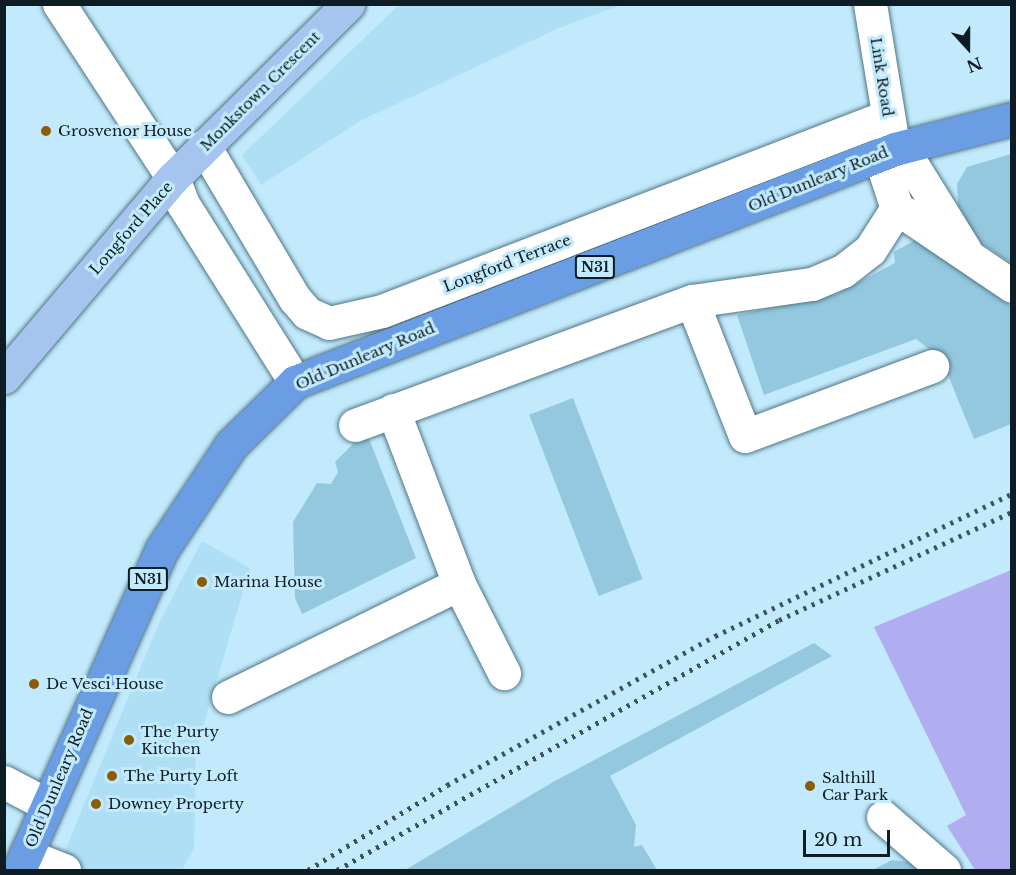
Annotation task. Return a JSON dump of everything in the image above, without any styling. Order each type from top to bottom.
[{"type":"highway","name":"N31","points":[[895,148],[1011,119]]},
{"type":"highway","name":"Old Dunleary Road","points":[[23,863],[46,804],[162,549],[231,445],[295,382],[895,148]]},
{"type":"main road","name":"Monkstown Crescent","points":[[173,178],[338,8]]},
{"type":"main road","name":"Longford Place","points":[[4,377],[173,178]]},
{"type":"street","points":[[59,4],[173,178]]},
{"type":"street","name":"Link Road","points":[[870,4],[895,148]]},
{"type":"street","name":"Longford Terrace","points":[[204,146],[295,299],[307,313],[329,323],[382,311],[888,116]]},
{"type":"street","points":[[965,251],[911,163],[895,148],[885,172],[897,208],[965,251],[1011,286]]},
{"type":"street","name":"Longford Place","points":[[173,178],[183,204],[295,382]]},
{"type":"street","points":[[355,425],[692,301],[812,285],[843,272],[870,250],[897,208]]},
{"type":"street","points":[[692,301],[745,436],[932,366]]},
{"type":"street","points":[[393,410],[459,584],[504,673]]},
{"type":"street","points":[[228,697],[459,584]]},
{"type":"street","points":[[4,782],[46,804]]},
{"type":"street","points":[[883,817],[944,870]]},
{"type":"street","points":[[23,863],[64,870]]},
{"type":"shaded area","points":[[399,5],[621,5],[559,28],[360,121],[261,185],[242,155]]},
{"type":"shaded area","points":[[1011,154],[1011,263],[975,239],[958,205],[957,184],[967,167]]},
{"type":"shaded area","points":[[915,240],[1011,306],[1011,424],[974,439],[941,358],[916,339],[764,395],[737,315],[836,294],[895,263],[894,252]]},
{"type":"shaded area","points":[[573,398],[643,579],[599,596],[529,415]]},
{"type":"shaded area","points":[[366,431],[416,558],[302,614],[295,598],[293,522],[317,483],[331,484],[338,472],[335,462]]},
{"type":"shaded area","points":[[202,541],[250,568],[196,750],[194,848],[182,870],[57,870],[159,623]]},
{"type":"shaded area","points":[[1011,570],[1011,870],[975,870],[947,826],[966,815],[874,627]]},
{"type":"shaded area","points":[[814,643],[832,656],[610,776],[636,825],[634,847],[642,845],[657,870],[405,870],[553,782]]},
{"type":"shaded area","points":[[892,860],[908,862],[928,870],[873,870]]},
{"type":"railway","points":[[308,870],[447,785],[715,636],[1012,494]]},
{"type":"railway","points":[[337,870],[779,620],[1012,512]]},
{"type":"place","name":"Grosvenor House","points":[[46,131]]},
{"type":"place","name":"Marina House","points":[[202,582]]},
{"type":"place","name":"De Vesci House","points":[[34,684]]},
{"type":"place","name":"The Purty Kitchen","points":[[129,740]]},
{"type":"place","name":"The Purty Loft","points":[[112,776]]},
{"type":"place","name":"Salthill Car Park","points":[[810,786]]},
{"type":"place","name":"Downey Property","points":[[96,804]]}]
